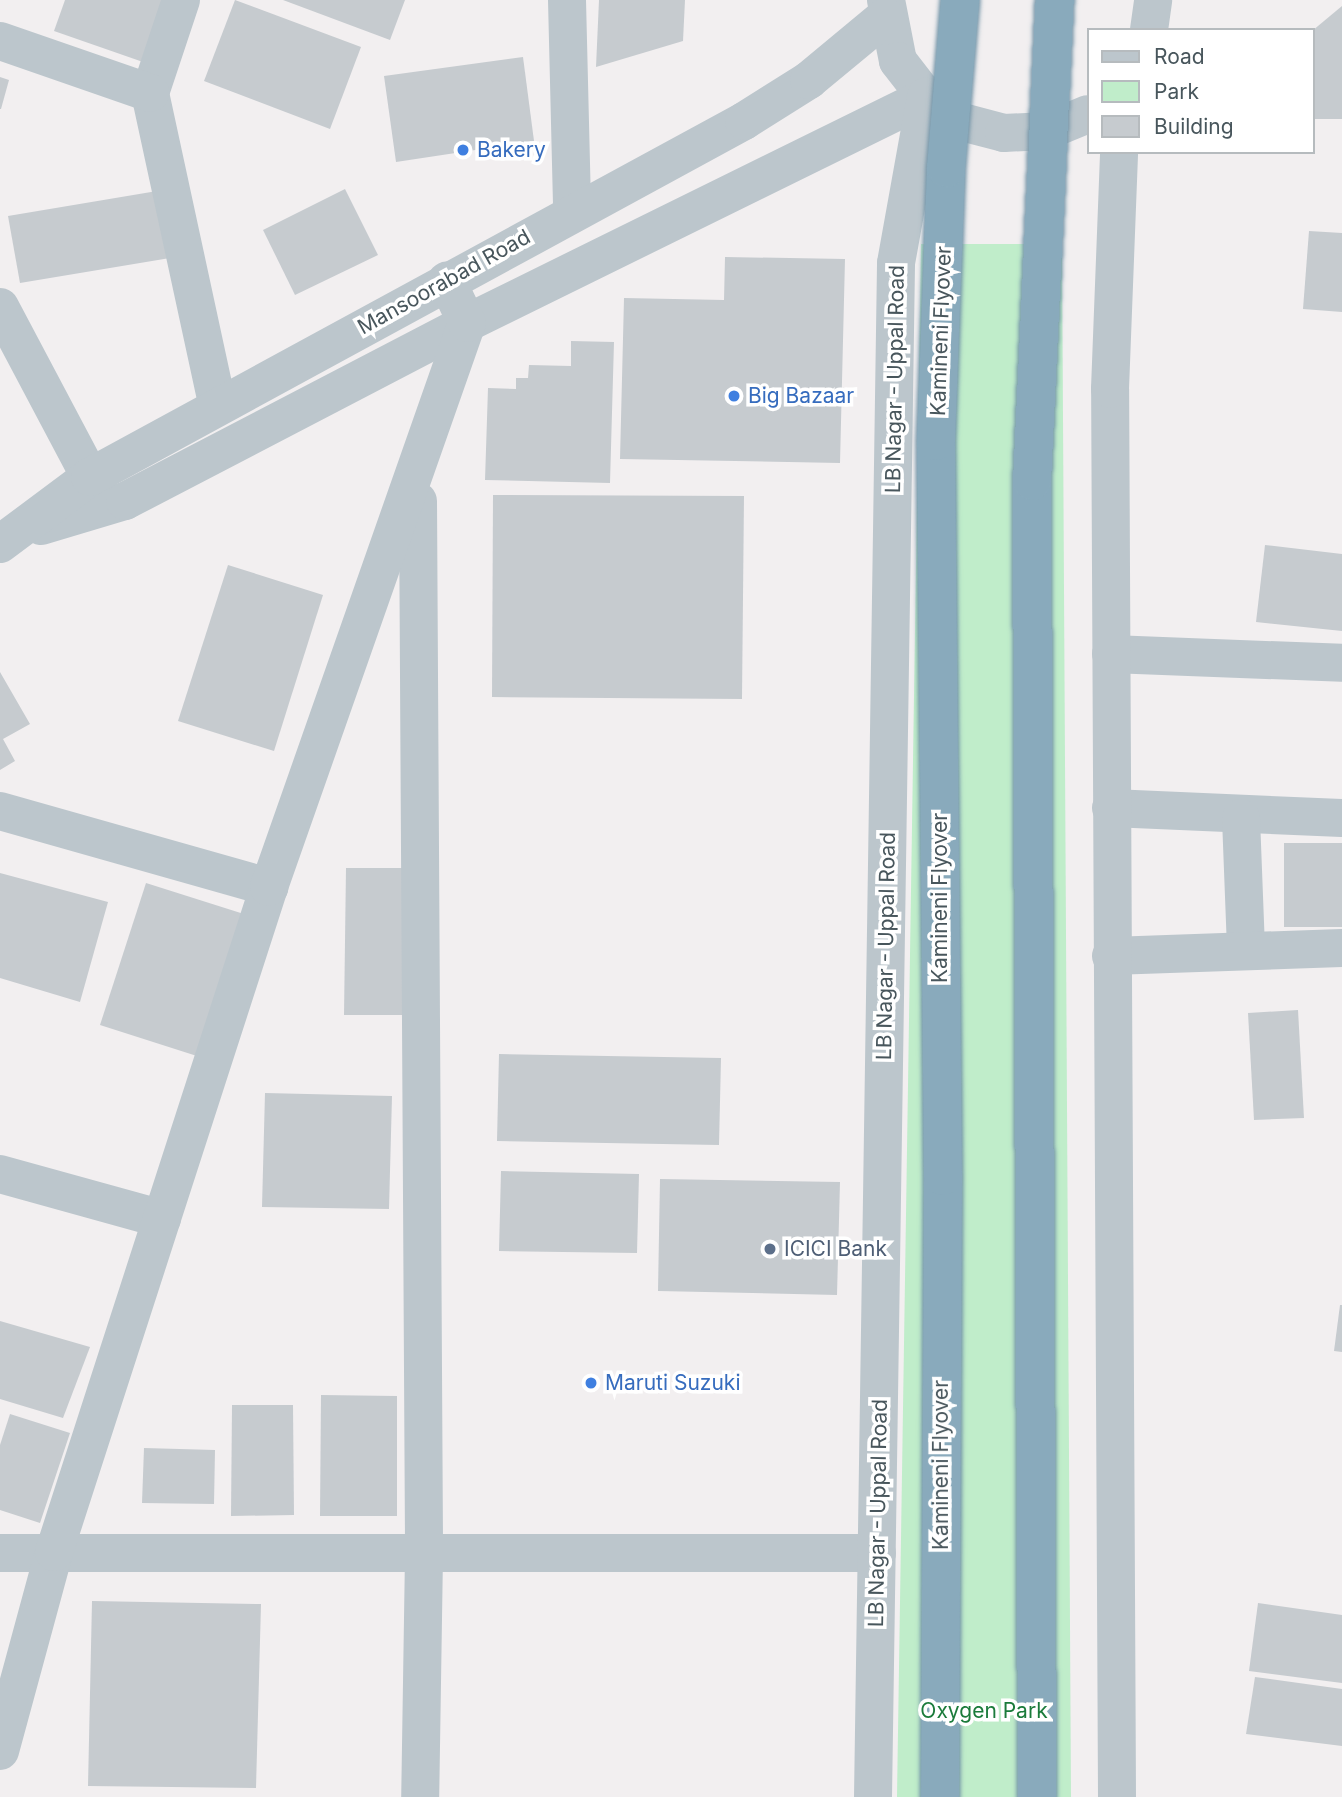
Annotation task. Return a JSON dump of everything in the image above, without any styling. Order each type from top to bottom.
[{"type":"highway","name":"Kamineni Flyover","points":[[940,1797],[943,1162],[936,441],[946,169],[960,0]]},
{"type":"highway","points":[[1037,1797],[1032,481],[1055,0]]},
{"type":"street","points":[[181,0],[150,93],[218,407]]},
{"type":"street","points":[[568,0],[572,211]]},
{"type":"street","points":[[885,8],[898,61],[926,97],[962,122],[1004,133],[1047,131],[1086,115]]},
{"type":"street","name":"Mansoorabad Road","points":[[9,538],[90,477],[572,211],[744,121],[808,80],[885,8]]},
{"type":"street","points":[[0,41],[150,93]]},
{"type":"street","points":[[9,538],[125,501],[467,323],[926,97]]},
{"type":"street","name":"LB Nagar - Uppal Road","points":[[873,1797],[896,263],[926,97]]},
{"type":"street","points":[[1117,1797],[1110,389],[1119,154]]},
{"type":"street","points":[[0,1751],[54,1552],[269,887],[418,473],[467,323],[447,281]]},
{"type":"street","points":[[0,307],[90,477]]},
{"type":"street","points":[[354,332],[375,371]]},
{"type":"street","points":[[418,473],[424,1555],[420,1797]]},
{"type":"street","points":[[1111,654],[1342,663]]},
{"type":"street","points":[[1111,808],[1241,818],[1342,818]]},
{"type":"street","points":[[0,811],[269,887]]},
{"type":"street","points":[[1241,818],[1246,949]]},
{"type":"street","points":[[1111,956],[1246,949],[1342,948]]},
{"type":"street","points":[[0,1174],[162,1219]]},
{"type":"street","points":[[0,1553],[877,1553]]},
{"type":"green space","name":"Oxygen Park","points":[[921,244],[1062,244],[1071,1797],[897,1797]]},
{"type":"building","points":[[65,0],[166,0],[143,62],[54,31]]},
{"type":"building","points":[[235,0],[361,47],[330,129],[204,81]]},
{"type":"building","points":[[283,0],[405,0],[390,40]]},
{"type":"building","points":[[599,0],[685,0],[683,41],[596,67]]},
{"type":"building","points":[[1342,6],[1342,119],[1314,119],[1314,29]]},
{"type":"building","points":[[523,57],[534,141],[396,162],[384,76]]},
{"type":"building","points":[[0,77],[9,80],[1,109],[0,109]]},
{"type":"building","points":[[169,189],[182,256],[20,283],[8,216]]},
{"type":"building","points":[[345,189],[378,255],[295,295],[263,230]]},
{"type":"building","points":[[1309,231],[1342,233],[1342,312],[1303,309]]},
{"type":"building","points":[[725,257],[845,259],[840,463],[620,459],[624,298],[724,300]]},
{"type":"building","points":[[571,341],[614,342],[610,483],[485,480],[488,388],[516,389],[516,378],[528,378],[529,365],[571,366]]},
{"type":"building","points":[[493,495],[744,496],[742,699],[492,697]]},
{"type":"building","points":[[1265,545],[1342,554],[1342,631],[1256,622]]},
{"type":"building","points":[[228,565],[323,595],[274,751],[178,721]]},
{"type":"building","points":[[0,672],[30,724],[3,739],[15,761],[0,770]]},
{"type":"building","points":[[1284,843],[1342,843],[1342,927],[1284,927]]},
{"type":"building","points":[[346,868],[410,868],[409,1015],[344,1015]]},
{"type":"building","points":[[0,873],[108,902],[80,1002],[0,978]]},
{"type":"building","points":[[146,883],[247,915],[200,1057],[100,1025]]},
{"type":"building","points":[[1298,1010],[1304,1118],[1254,1120],[1248,1013]]},
{"type":"building","points":[[499,1054],[721,1058],[719,1145],[497,1141]]},
{"type":"building","points":[[265,1093],[392,1096],[389,1209],[262,1207]]},
{"type":"building","points":[[501,1171],[639,1174],[637,1253],[499,1251]]},
{"type":"building","points":[[660,1179],[840,1182],[837,1295],[658,1291]]},
{"type":"building","points":[[1342,1305],[1342,1352],[1334,1351]]},
{"type":"building","points":[[0,1321],[90,1347],[63,1418],[0,1399]]},
{"type":"building","points":[[321,1395],[397,1396],[397,1516],[320,1516]]},
{"type":"building","points":[[232,1405],[293,1405],[294,1515],[231,1516]]},
{"type":"building","points":[[10,1414],[70,1433],[40,1523],[0,1510],[0,1445]]},
{"type":"building","points":[[144,1448],[215,1450],[214,1504],[142,1503]]},
{"type":"building","points":[[92,1601],[261,1604],[256,1788],[88,1786]]},
{"type":"building","points":[[1258,1603],[1342,1615],[1342,1683],[1249,1671]]},
{"type":"building","points":[[1255,1677],[1342,1689],[1342,1746],[1246,1734]]},
{"type":"place","name":"Bakery","points":[[463,150]]},
{"type":"place","name":"Big Bazaar","points":[[734,396]]},
{"type":"place","name":"ICICI Bank","points":[[770,1249]]},
{"type":"place","name":"Maruti Suzuki","points":[[591,1383]]}]
